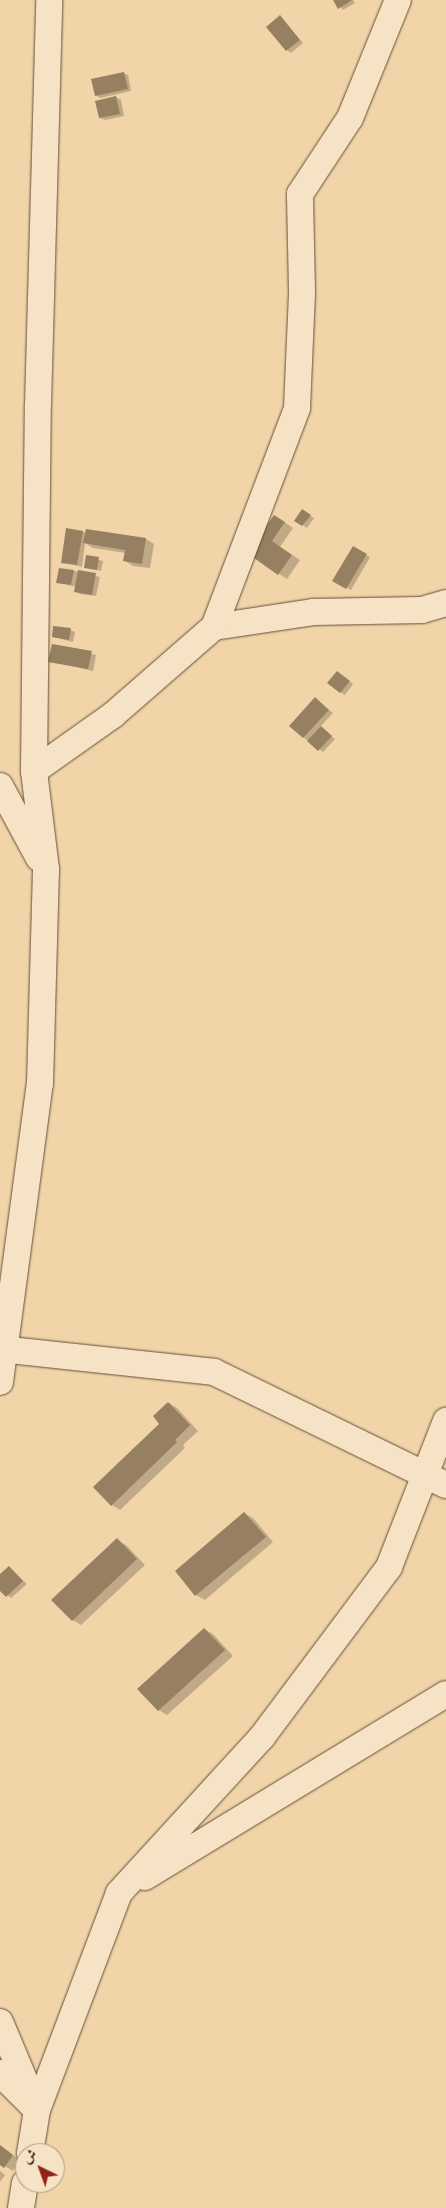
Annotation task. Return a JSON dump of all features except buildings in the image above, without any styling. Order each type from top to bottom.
[{"type":"street","points":[[0,1382],[2,1348],[40,1084],[46,869],[34,771],[38,405],[49,0]]},
{"type":"street","points":[[34,771],[113,715],[214,627],[297,408],[302,292],[300,194],[350,118],[398,0]]},
{"type":"street","points":[[214,627],[313,612],[422,610],[446,603]]},
{"type":"street","points":[[0,786],[46,869]]},
{"type":"street","points":[[2,1348],[214,1372],[435,1480]]},
{"type":"street","points":[[435,1480],[446,1421]]},
{"type":"street","points":[[32,2143],[37,2110],[119,1893],[262,1737],[389,1567],[435,1480],[446,1454]]},
{"type":"street","points":[[119,1893],[446,1694]]},
{"type":"street","points":[[0,2022],[37,2110]]},
{"type":"street","points":[[0,2073],[37,2110]]},
{"type":"street","points":[[21,2208],[23,2193]]}]
